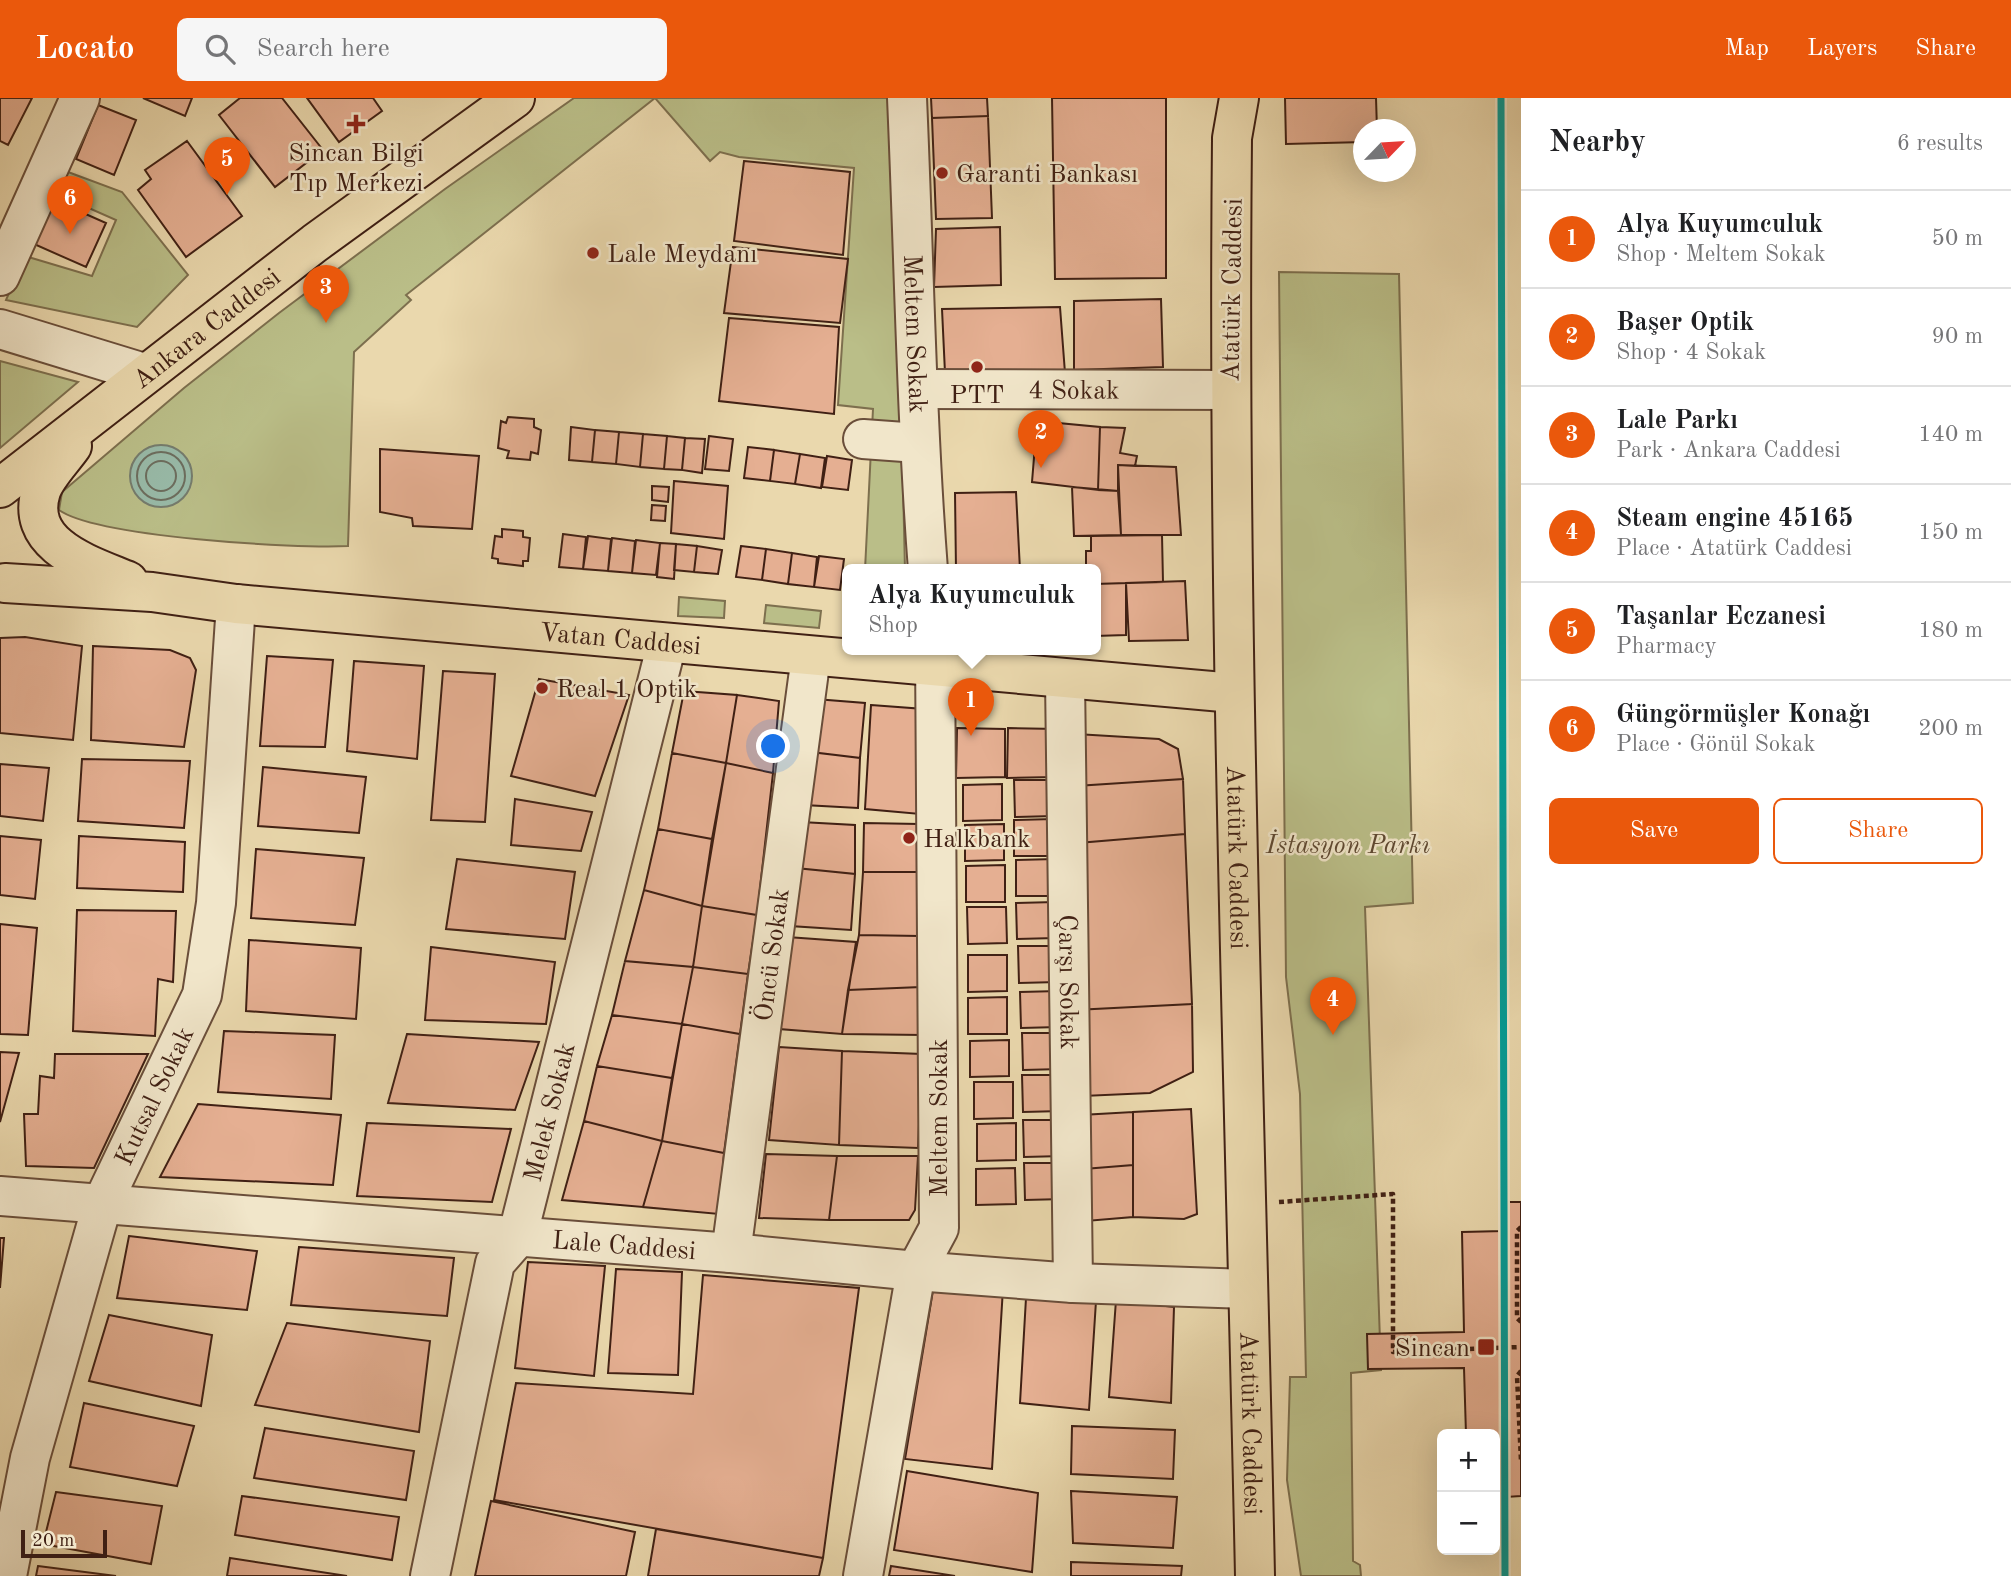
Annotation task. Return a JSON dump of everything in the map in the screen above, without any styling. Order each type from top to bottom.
[{"type":"main road","name":"Ankara Caddesi","points":[[0,488],[314,243],[515,98]]},
{"type":"main road","points":[[1222,98],[1233,138]]},
{"type":"main road","points":[[1233,138],[1239,98]]},
{"type":"main road","name":"Atatürk Caddesi","points":[[1233,138],[1230,390],[1234,693],[1244,1205],[1255,1576]]},
{"type":"main road","points":[[95,412],[41,490],[39,518],[50,540],[70,556],[152,592]]},
{"type":"main road","name":"Vatan Caddesi","points":[[2,578],[152,592],[236,604],[811,656],[936,659],[1065,679],[1234,693]]},
{"type":"street","points":[[0,276],[80,98]]},
{"type":"street","name":"Meltem Sokak","points":[[906,98],[920,389],[918,443],[928,564]]},
{"type":"street","points":[[0,329],[144,373]]},
{"type":"street","name":"4 Sokak","points":[[920,389],[1230,390]]},
{"type":"street","points":[[863,439],[918,443]]},
{"type":"street","name":"Kutsal Sokak","points":[[6,1576],[30,1458],[103,1202],[202,995],[216,903],[236,604]]},
{"type":"street","name":"Melek Sokak","points":[[430,1576],[495,1263],[517,1238],[667,643]]},
{"type":"street","name":"Öncü Sokak","points":[[732,1253],[811,656]]},
{"type":"street","name":"Meltem Sokak","points":[[863,1576],[916,1271],[939,1228],[936,659]]},
{"type":"street","name":"Çarşı Sokak","points":[[1065,679],[1073,1283]]},
{"type":"street","name":"Lale Caddesi","points":[[0,1196],[103,1202],[1073,1283],[1248,1289]]},
{"type":"path","points":[[1244,1205],[1393,1194],[1393,1352],[1521,1347]]},
{"type":"path","points":[[1521,1227],[1517,1231],[1517,1318],[1521,1322]]},
{"type":"path","points":[[1521,1371],[1517,1376],[1521,1461]]},
{"type":"green space","points":[[574,98],[655,98],[406,295],[411,300],[354,352],[348,546],[244,543],[153,534],[80,519],[59,510],[62,492],[184,388],[445,189]]},
{"type":"green space","points":[[655,98],[894,98],[905,564],[865,564],[873,409],[838,405],[854,168],[739,157],[720,152],[710,161]]},
{"type":"green space","points":[[68,172],[122,192],[188,275],[137,327],[6,300],[25,256],[92,276],[116,220],[57,194]]},
{"type":"green space","name":"İstasyon Parkı","points":[[1279,272],[1399,274],[1413,903],[1365,907],[1381,1370],[1351,1373],[1353,1561],[1360,1565],[1361,1576],[1301,1576],[1287,1480],[1290,1377],[1306,1377],[1300,1094],[1286,977]]},
{"type":"green space","points":[[0,361],[78,382],[0,448]]},
{"type":"green space","points":[[679,597],[725,601],[724,618],[678,616]]},
{"type":"green space","points":[[766,605],[821,611],[819,628],[764,623]]},
{"type":"water","points":[[155,445],[167,445],[183,454],[190,464],[190,488],[183,498],[167,507],[155,507],[144,502],[135,493],[130,482],[130,470],[135,459],[144,450]]},
{"type":"building","points":[[0,98],[32,98],[8,145],[0,141]]},
{"type":"building","points":[[143,98],[192,98],[185,116]]},
{"type":"building","points":[[240,98],[282,98],[323,150],[275,187],[219,115]]},
{"type":"building","points":[[307,98],[373,98],[382,111],[339,142]]},
{"type":"building","points":[[931,98],[987,98],[988,116],[932,118]]},
{"type":"building","points":[[1052,98],[1166,98],[1166,278],[1055,279]]},
{"type":"building","points":[[1285,98],[1376,98],[1377,119],[1353,119],[1353,142],[1286,144]]},
{"type":"building","points":[[98,105],[136,120],[114,175],[76,159]]},
{"type":"building","points":[[988,116],[992,218],[936,219],[932,118]]},
{"type":"building","points":[[187,141],[242,216],[186,257],[138,190],[151,179],[145,170]]},
{"type":"building","points":[[744,161],[850,172],[843,255],[734,241]]},
{"type":"building","points":[[54,200],[106,223],[86,267],[34,244]]},
{"type":"building","points":[[1000,227],[1001,285],[934,287],[936,229]]},
{"type":"building","points":[[733,247],[848,259],[840,323],[724,313]]},
{"type":"building","points":[[1161,299],[1163,367],[1074,370],[1074,301]]},
{"type":"building","points":[[1060,307],[1065,373],[945,373],[942,309]]},
{"type":"building","points":[[729,318],[839,327],[834,414],[719,401]]},
{"type":"building","points":[[508,417],[534,419],[534,427],[541,430],[538,454],[531,452],[530,460],[507,458],[509,451],[498,448],[501,421],[506,423]]},
{"type":"building","points":[[1037,421],[1100,427],[1098,490],[1032,482]]},
{"type":"building","points":[[571,427],[595,430],[592,462],[569,460]]},
{"type":"building","points":[[1100,427],[1125,428],[1120,453],[1137,456],[1135,466],[1118,465],[1118,491],[1098,490]]},
{"type":"building","points":[[595,430],[619,432],[616,464],[592,462]]},
{"type":"building","points":[[619,432],[643,434],[640,467],[616,464]]},
{"type":"building","points":[[643,434],[667,436],[664,469],[640,467]]},
{"type":"building","points":[[667,436],[685,438],[682,470],[664,469]]},
{"type":"building","points":[[709,436],[733,439],[729,471],[705,469]]},
{"type":"building","points":[[685,438],[705,439],[702,473],[682,470]]},
{"type":"building","points":[[748,447],[774,450],[770,481],[744,478]]},
{"type":"building","points":[[380,449],[479,456],[472,529],[413,526],[412,518],[380,512]]},
{"type":"building","points":[[774,450],[800,454],[795,484],[770,481]]},
{"type":"building","points":[[800,454],[825,458],[821,488],[795,484]]},
{"type":"building","points":[[827,456],[852,460],[848,490],[822,487]]},
{"type":"building","points":[[1118,465],[1176,467],[1181,535],[1121,535]]},
{"type":"building","points":[[674,481],[728,486],[724,539],[671,533]]},
{"type":"building","points":[[652,486],[669,487],[668,502],[652,500]]},
{"type":"building","points":[[1072,487],[1118,491],[1121,535],[1074,536]]},
{"type":"building","points":[[1016,492],[1020,564],[956,564],[955,493]]},
{"type":"building","points":[[652,505],[666,506],[665,521],[651,520]]},
{"type":"building","points":[[502,529],[523,531],[523,537],[530,538],[528,561],[523,561],[523,566],[498,563],[498,559],[492,558],[495,536],[502,537]]},
{"type":"building","points":[[563,534],[586,537],[583,569],[559,567]]},
{"type":"building","points":[[1162,535],[1163,582],[1101,584],[1101,564],[1086,564],[1086,551],[1091,551],[1091,536]]},
{"type":"building","points":[[588,536],[611,539],[608,571],[583,569]]},
{"type":"building","points":[[612,538],[635,541],[632,573],[608,571]]},
{"type":"building","points":[[636,540],[660,543],[656,575],[632,573]]},
{"type":"building","points":[[660,543],[676,544],[674,579],[657,577]]},
{"type":"building","points":[[676,544],[697,546],[694,572],[674,570]]},
{"type":"building","points":[[697,546],[722,550],[718,574],[694,572]]},
{"type":"building","points":[[741,546],[766,549],[762,580],[736,577]]},
{"type":"building","points":[[766,549],[792,553],[788,584],[762,580]]},
{"type":"building","points":[[792,553],[817,557],[814,587],[788,584]]},
{"type":"building","points":[[819,556],[844,559],[840,590],[814,587]]},
{"type":"building","points":[[1185,581],[1188,640],[1129,641],[1126,583]]},
{"type":"building","points":[[1126,583],[1126,635],[1101,636],[1101,584]]},
{"type":"building","points":[[25,637],[82,646],[73,740],[0,733],[0,638]]},
{"type":"building","points":[[93,646],[170,650],[190,658],[196,670],[184,747],[91,740]]},
{"type":"building","points":[[267,656],[333,660],[325,747],[260,746]]},
{"type":"building","points":[[354,661],[424,666],[417,759],[347,751]]},
{"type":"building","points":[[443,671],[495,674],[485,822],[431,820]]},
{"type":"building","points":[[539,679],[629,695],[595,796],[511,776]]},
{"type":"building","points":[[684,691],[737,695],[726,763],[672,753]]},
{"type":"building","points":[[737,695],[779,701],[773,773],[726,763]]},
{"type":"building","points":[[815,699],[865,703],[860,758],[811,752]]},
{"type":"building","points":[[871,705],[924,709],[920,814],[865,809]]},
{"type":"building","points":[[957,728],[1005,729],[1005,777],[956,778]]},
{"type":"building","points":[[1008,728],[1057,729],[1056,777],[1007,778]]},
{"type":"building","points":[[1076,734],[1159,739],[1178,749],[1183,779],[1076,786]]},
{"type":"building","points":[[811,752],[860,758],[858,808],[804,805]]},
{"type":"building","points":[[672,753],[726,763],[712,839],[658,829]]},
{"type":"building","points":[[82,759],[190,761],[184,828],[78,821]]},
{"type":"building","points":[[726,763],[773,773],[757,915],[702,906]]},
{"type":"building","points":[[0,764],[49,768],[43,821],[0,816]]},
{"type":"building","points":[[263,767],[366,777],[359,833],[258,826]]},
{"type":"building","points":[[1183,779],[1185,834],[1078,843],[1076,786]]},
{"type":"building","points":[[1014,780],[1053,780],[1054,816],[1015,817]]},
{"type":"building","points":[[1002,784],[1002,820],[963,821],[963,785]]},
{"type":"building","points":[[515,799],[592,812],[581,851],[511,845]]},
{"type":"building","points":[[1053,819],[1053,856],[1014,856],[1014,820]]},
{"type":"building","points":[[801,822],[855,825],[855,874],[796,868]]},
{"type":"building","points":[[864,823],[919,824],[918,872],[863,872]]},
{"type":"building","points":[[1004,824],[1004,860],[965,861],[965,825]]},
{"type":"building","points":[[658,829],[712,839],[702,906],[644,890]]},
{"type":"building","points":[[1185,834],[1192,1004],[1075,1010],[1078,843]]},
{"type":"building","points":[[0,836],[41,840],[35,899],[0,895]]},
{"type":"building","points":[[79,836],[185,842],[183,892],[77,888]]},
{"type":"building","points":[[256,849],[364,858],[355,925],[251,918]]},
{"type":"building","points":[[457,859],[575,872],[565,939],[446,929]]},
{"type":"building","points":[[1055,859],[1055,896],[1016,896],[1016,860]]},
{"type":"building","points":[[1005,865],[1005,902],[966,902],[966,866]]},
{"type":"building","points":[[796,868],[855,874],[851,930],[790,926]]},
{"type":"building","points":[[863,872],[918,872],[919,936],[859,935]]},
{"type":"building","points":[[644,890],[702,906],[693,967],[625,961]]},
{"type":"building","points":[[1055,902],[1056,938],[1017,939],[1016,903]]},
{"type":"building","points":[[702,906],[757,915],[748,974],[693,967]]},
{"type":"building","points":[[967,907],[1006,907],[1007,943],[968,944]]},
{"type":"building","points":[[77,910],[176,911],[173,982],[158,979],[155,1036],[73,1031]]},
{"type":"building","points":[[0,924],[37,928],[28,1035],[0,1034]]},
{"type":"building","points":[[859,935],[919,936],[921,987],[848,990]]},
{"type":"building","points":[[787,937],[856,942],[842,1034],[779,1029]]},
{"type":"building","points":[[249,940],[361,948],[356,1019],[246,1011]]},
{"type":"building","points":[[1018,946],[1057,946],[1058,982],[1019,983]]},
{"type":"building","points":[[431,947],[555,962],[546,1024],[425,1020]]},
{"type":"building","points":[[968,955],[1007,955],[1007,991],[968,992]]},
{"type":"building","points":[[625,961],[693,967],[682,1024],[612,1015]]},
{"type":"building","points":[[693,967],[748,974],[740,1034],[682,1024]]},
{"type":"building","points":[[921,987],[923,1035],[842,1034],[848,990]]},
{"type":"building","points":[[1059,991],[1059,1027],[1021,1028],[1020,992]]},
{"type":"building","points":[[1007,997],[1007,1034],[968,1034],[968,998]]},
{"type":"building","points":[[1192,1004],[1193,1072],[1150,1093],[1083,1096],[1075,1010]]},
{"type":"building","points":[[612,1015],[682,1024],[672,1078],[597,1066]]},
{"type":"building","points":[[682,1024],[740,1034],[724,1153],[662,1141]]},
{"type":"building","points":[[224,1031],[335,1035],[331,1099],[218,1092]]},
{"type":"building","points":[[1022,1033],[1061,1033],[1062,1069],[1023,1070]]},
{"type":"building","points":[[407,1034],[539,1042],[515,1110],[388,1103]]},
{"type":"building","points":[[1009,1040],[1009,1076],[970,1077],[970,1041]]},
{"type":"building","points":[[779,1047],[842,1051],[839,1145],[769,1140]]},
{"type":"building","points":[[842,1051],[922,1054],[918,1148],[839,1145]]},
{"type":"building","points":[[0,1052],[19,1053],[0,1122]]},
{"type":"building","points":[[55,1054],[148,1054],[94,1168],[26,1166],[24,1114],[38,1114],[40,1076],[54,1078]]},
{"type":"building","points":[[597,1066],[672,1078],[662,1141],[584,1121]]},
{"type":"building","points":[[1022,1075],[1062,1075],[1062,1111],[1023,1112]]},
{"type":"building","points":[[974,1082],[1013,1082],[1013,1118],[974,1119]]},
{"type":"building","points":[[198,1104],[341,1115],[333,1185],[160,1177]]},
{"type":"building","points":[[1191,1109],[1197,1214],[1184,1219],[1133,1217],[1133,1112]]},
{"type":"building","points":[[1133,1112],[1133,1165],[1084,1169],[1081,1115]]},
{"type":"building","points":[[1023,1120],[1062,1120],[1063,1156],[1024,1157]]},
{"type":"building","points":[[584,1121],[662,1141],[643,1207],[562,1200]]},
{"type":"building","points":[[367,1123],[511,1129],[492,1202],[357,1196]]},
{"type":"building","points":[[1016,1123],[1016,1160],[977,1161],[977,1124]]},
{"type":"building","points":[[662,1141],[724,1153],[719,1214],[643,1207]]},
{"type":"building","points":[[766,1154],[837,1156],[829,1220],[759,1218]]},
{"type":"building","points":[[837,1156],[918,1156],[915,1210],[909,1220],[829,1220]]},
{"type":"building","points":[[1024,1163],[1063,1163],[1064,1199],[1025,1200]]},
{"type":"building","points":[[1133,1165],[1133,1217],[1086,1221],[1084,1169]]},
{"type":"building","points":[[1015,1168],[1016,1204],[976,1205],[976,1169]]},
{"type":"building","points":[[1502,1202],[1521,1202],[1521,1496],[1506,1497],[1506,1469],[1500,1469],[1500,1429],[1466,1429],[1464,1368],[1368,1369],[1367,1334],[1464,1332],[1462,1232],[1503,1231]]},
{"type":"building","points":[[129,1236],[257,1251],[247,1310],[117,1298]]},
{"type":"building","points":[[0,1238],[4,1238],[0,1288]]},
{"type":"building","points":[[299,1247],[454,1258],[447,1316],[291,1305]]},
{"type":"building","points":[[528,1262],[605,1266],[594,1376],[515,1368]]},
{"type":"building","points":[[616,1269],[682,1272],[678,1375],[608,1373]]},
{"type":"building","points":[[703,1275],[859,1288],[823,1558],[494,1500],[516,1383],[693,1394]]},
{"type":"building","points":[[1003,1288],[992,1469],[905,1459],[933,1290]]},
{"type":"building","points":[[1026,1298],[1096,1301],[1089,1410],[1020,1403]]},
{"type":"building","points":[[1116,1300],[1174,1307],[1171,1403],[1109,1397]]},
{"type":"building","points":[[109,1315],[212,1335],[201,1406],[89,1381]]},
{"type":"building","points":[[287,1323],[430,1341],[419,1432],[255,1405]]},
{"type":"building","points":[[84,1403],[194,1426],[177,1486],[70,1467]]},
{"type":"building","points":[[1072,1426],[1175,1430],[1173,1479],[1071,1474]]},
{"type":"building","points":[[265,1428],[414,1451],[406,1500],[254,1478]]},
{"type":"building","points":[[907,1471],[1038,1493],[1032,1572],[894,1550]]},
{"type":"building","points":[[1071,1491],[1177,1497],[1173,1548],[1073,1543]]},
{"type":"building","points":[[56,1492],[162,1506],[151,1564],[43,1544]]},
{"type":"building","points":[[242,1496],[399,1517],[392,1560],[235,1535]]},
{"type":"building","points":[[491,1501],[635,1532],[626,1576],[475,1576]]},
{"type":"building","points":[[656,1529],[823,1558],[819,1576],[648,1576]]},
{"type":"building","points":[[230,1558],[347,1576],[227,1576]]},
{"type":"building","points":[[1071,1562],[1182,1566],[1181,1576],[1071,1576]]},
{"type":"building","points":[[38,1566],[116,1576],[36,1576]]},
{"type":"building","points":[[891,1566],[955,1576],[889,1576]]},
{"type":"transit line","points":[[1501,98],[1505,1576]]},
{"type":"place","name":"Sincan Bilgi Tıp Merkezi","points":[[356,124]]},
{"type":"place","name":"Garanti Bankası","points":[[942,173]]},
{"type":"place","name":"Taşanlar Eczanesi","points":[[227,195]]},
{"type":"place","name":"Güngörmüşler Konağı","points":[[70,234]]},
{"type":"place","name":"Lale Meydanı","points":[[593,253]]},
{"type":"place","name":"Lale Parkı","points":[[326,323]]},
{"type":"place","name":"PTT","points":[[977,367]]},
{"type":"place","name":"Başer Optik","points":[[1041,468]]},
{"type":"place","name":"Real 1 Optik","points":[[542,688]]},
{"type":"place","name":"Alya Kuyumculuk","points":[[971,736]]},
{"type":"place","name":"Halkbank","points":[[909,838]]},
{"type":"place","name":"Steam engine 45165","points":[[1333,1035]]},
{"type":"place","name":"Sincan","points":[[1486,1347]]}]
